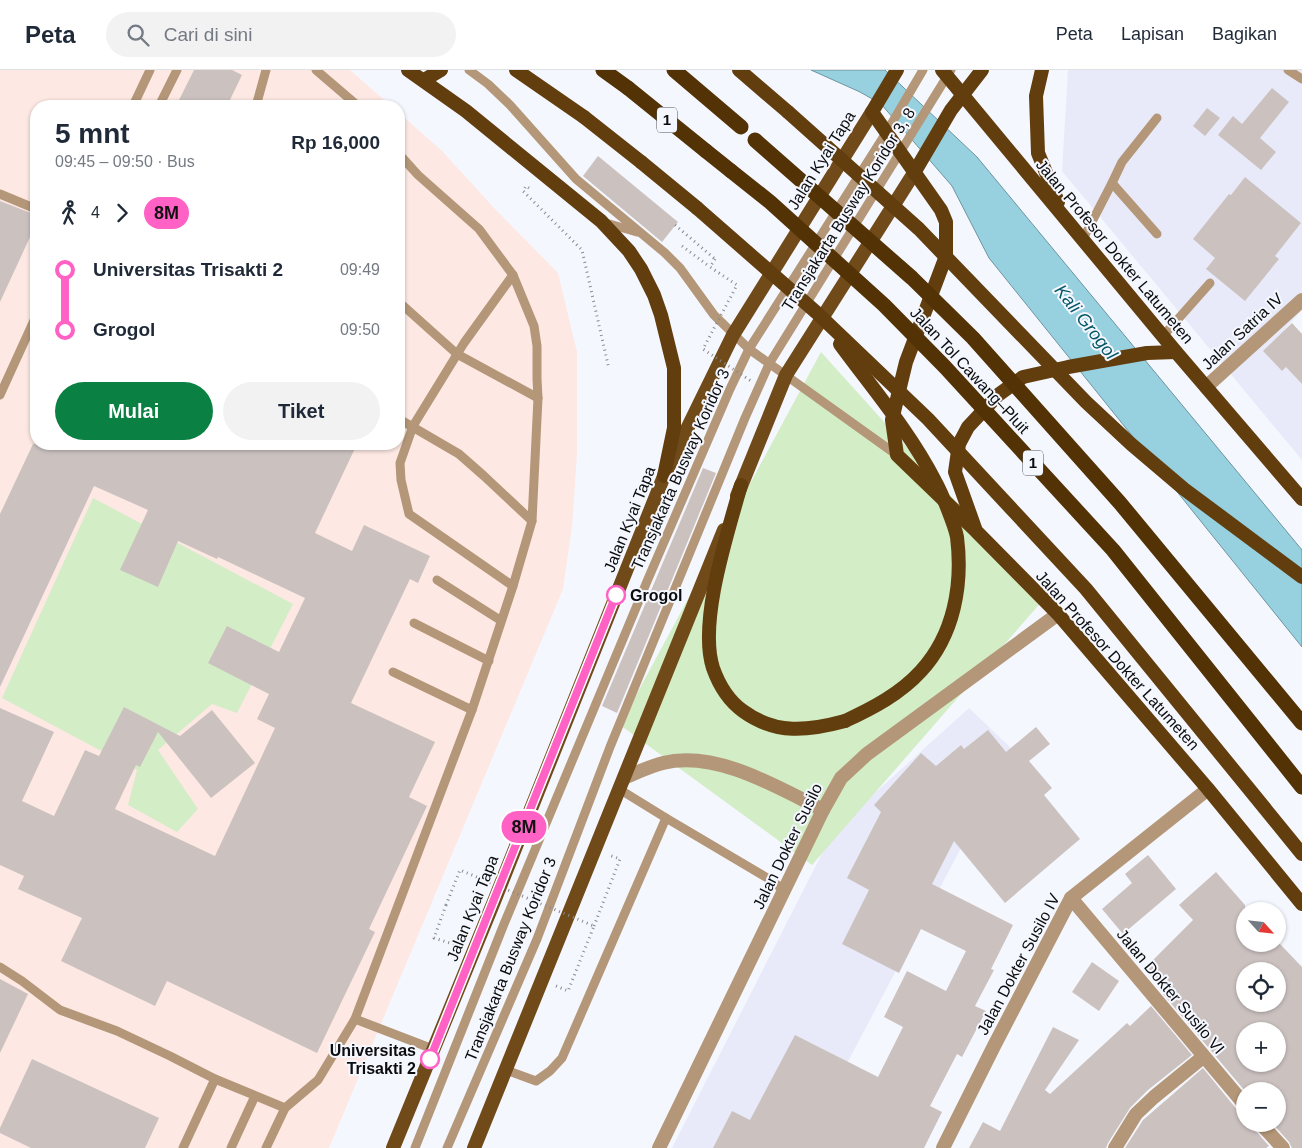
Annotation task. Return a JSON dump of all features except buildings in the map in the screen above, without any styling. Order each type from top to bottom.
[{"type":"highway","points":[[408,70],[466,111],[601,221],[629,251],[641,269],[654,295],[668,336],[674,368],[674,428],[664,476]]},
{"type":"highway","points":[[424,80],[441,70]]},
{"type":"highway","name":"Jalan Profesor Dokter Latumeten","points":[[516,70],[584,118],[641,162],[728,234],[817,313],[928,419],[1086,589],[1302,854]]},
{"type":"highway","name":"Jalan Tol Cawang–Pluit","points":[[603,70],[770,202],[884,305],[946,367],[1113,550],[1302,787]]},
{"type":"highway","name":"Jalan Tol Cawang–Pluit","points":[[674,70],[867,237],[973,338],[1120,504],[1302,723]]},
{"type":"highway","name":"Jalan Kyai Tapa","points":[[874,108],[902,70]]},
{"type":"highway","points":[[917,168],[946,119],[982,70]]},
{"type":"highway","points":[[1042,70],[1036,96],[1038,153],[1063,216]]},
{"type":"highway","points":[[740,71],[796,118],[918,229],[1086,402],[1131,444],[1184,489],[1302,577]]},
{"type":"highway","name":"Jalan Profesor Dokter Latumeten","points":[[947,72],[963,94],[1176,352],[1302,499]]},
{"type":"highway","points":[[874,108],[889,127],[900,154],[917,168],[946,222],[946,256],[906,362],[892,420],[897,455]]},
{"type":"highway","points":[[741,485],[721,553],[709,643],[713,668],[722,689],[736,706],[754,719],[775,727],[799,730],[821,727],[845,721],[870,710],[893,695],[921,671],[941,644],[953,616],[959,581],[956,535],[936,482],[913,442],[817,313]]},
{"type":"highway","points":[[976,531],[955,472],[959,444],[968,427],[998,394],[1023,377],[1147,353],[1176,352]]},
{"type":"highway","name":"Jalan Profesor Dokter Latumeten","points":[[897,455],[1058,614],[1208,789],[1302,904]]},
{"type":"main road","name":"Jalan Kyai Tapa","points":[[393,1148],[664,476],[733,335],[874,108]]},
{"type":"main road","points":[[474,1148],[786,376],[917,168]]},
{"type":"street","name":"Jalan Satria IV","points":[[1206,388],[1302,300]]},
{"type":"street","name":"Jalan Dokter Susilo","points":[[659,1148],[823,810],[841,778],[866,754],[1058,614]]},
{"type":"street","points":[[621,784],[663,763],[688,759],[725,766],[752,776],[823,810]]},
{"type":"street","name":"Jalan Dokter Susilo IV","points":[[943,1148],[1071,898],[1208,789]]},
{"type":"street","name":"Jalan Dokter Susilo VI","points":[[1071,898],[1236,1095]]},
{"type":"street","points":[[1115,1148],[1136,1114],[1203,1057]]},
{"type":"street","points":[[1268,1132],[1282,1148]]},
{"type":"lane","points":[[136,100],[150,70]]},
{"type":"lane","points":[[162,100],[177,70]]},
{"type":"lane","points":[[258,100],[266,70]]},
{"type":"lane","points":[[316,70],[351,100]]},
{"type":"lane","points":[[469,70],[510,104],[576,179],[642,233],[680,268],[693,284],[704,303],[733,335],[769,364],[897,455]]},
{"type":"lane","points":[[902,70],[921,74]]},
{"type":"lane","points":[[1288,70],[1302,79]]},
{"type":"lane","name":"Transjakarta Busway Koridor 3, 8","points":[[769,364],[900,154],[947,72]]},
{"type":"lane","name":"Transjakarta Busway Koridor 3","points":[[415,1148],[504,924],[651,571],[730,389],[749,349],[921,74]]},
{"type":"lane","points":[[1083,239],[1122,162],[1157,118]]},
{"type":"lane","points":[[266,1148],[285,1108],[318,1080],[355,1019],[472,710],[532,522],[538,398],[537,346],[534,326],[513,275],[479,229],[438,194],[405,160]]},
{"type":"lane","points":[[1112,183],[1157,234]]},
{"type":"lane","points":[[0,194],[30,206]]},
{"type":"lane","points":[[601,221],[642,233]]},
{"type":"lane","points":[[405,449],[413,426],[457,354],[513,275]]},
{"type":"lane","points":[[1163,336],[1210,283]]},
{"type":"lane","points":[[405,307],[457,354],[538,398]]},
{"type":"lane","points":[[0,395],[30,329]]},
{"type":"lane","name":"Transjakarta Busway Koridor 3","points":[[447,1148],[537,939],[610,747],[769,364]]},
{"type":"lane","points":[[405,422],[459,454],[532,522]]},
{"type":"lane","points":[[405,450],[400,463],[400,480],[409,514],[513,586]]},
{"type":"lane","points":[[437,580],[500,620]]},
{"type":"lane","points":[[414,623],[489,661]]},
{"type":"lane","points":[[393,672],[472,710]]},
{"type":"lane","points":[[621,784],[666,818],[769,879],[784,890]]},
{"type":"lane","points":[[506,1070],[536,1081],[550,1072],[562,1058],[666,818]]},
{"type":"lane","points":[[0,967],[60,1010],[126,1035],[215,1079],[285,1108]]},
{"type":"lane","points":[[355,1019],[433,1049]]},
{"type":"lane","points":[[183,1148],[215,1079]]},
{"type":"lane","points":[[231,1148],[255,1096]]},
{"type":"path","points":[[526,186],[523,191],[582,250],[609,369]]},
{"type":"path","points":[[675,225],[714,259],[710,267]]},
{"type":"path","points":[[699,260],[737,285],[703,349],[751,381]]},
{"type":"path","points":[[568,991],[620,859]]},
{"type":"path","points":[[474,951],[434,938],[460,870],[594,926]]},
{"type":"shaded area","points":[[0,70],[350,70],[384,100],[30,100],[30,450],[405,450],[405,118],[442,151],[496,210],[558,273],[577,352],[577,454],[572,526],[563,589],[329,1148],[0,1148]]},
{"type":"shaded area","points":[[1068,70],[1302,70],[1302,310],[1286,328],[1302,347],[1302,460],[1062,171]]},
{"type":"shaded area","points":[[969,708],[1013,750],[802,1148],[672,1148],[834,830]]},
{"type":"green space","points":[[821,352],[1044,599],[812,865],[620,725]]},
{"type":"green space","points":[[93,498],[293,604],[237,713],[212,704],[158,750],[198,809],[177,832],[128,805],[137,770],[2,698]]},
{"type":"water","name":"Kali Grogol","points":[[811,70],[885,70],[977,157],[1302,550],[1302,647],[989,258],[952,186],[881,104],[860,92]]},
{"type":"bus line","name":"8M","points":[[430,1059],[616,595]]},
{"type":"place","name":"Grogol","points":[[616,595]]},
{"type":"place","name":"Universitas Trisakti 2","points":[[430,1059]]}]
